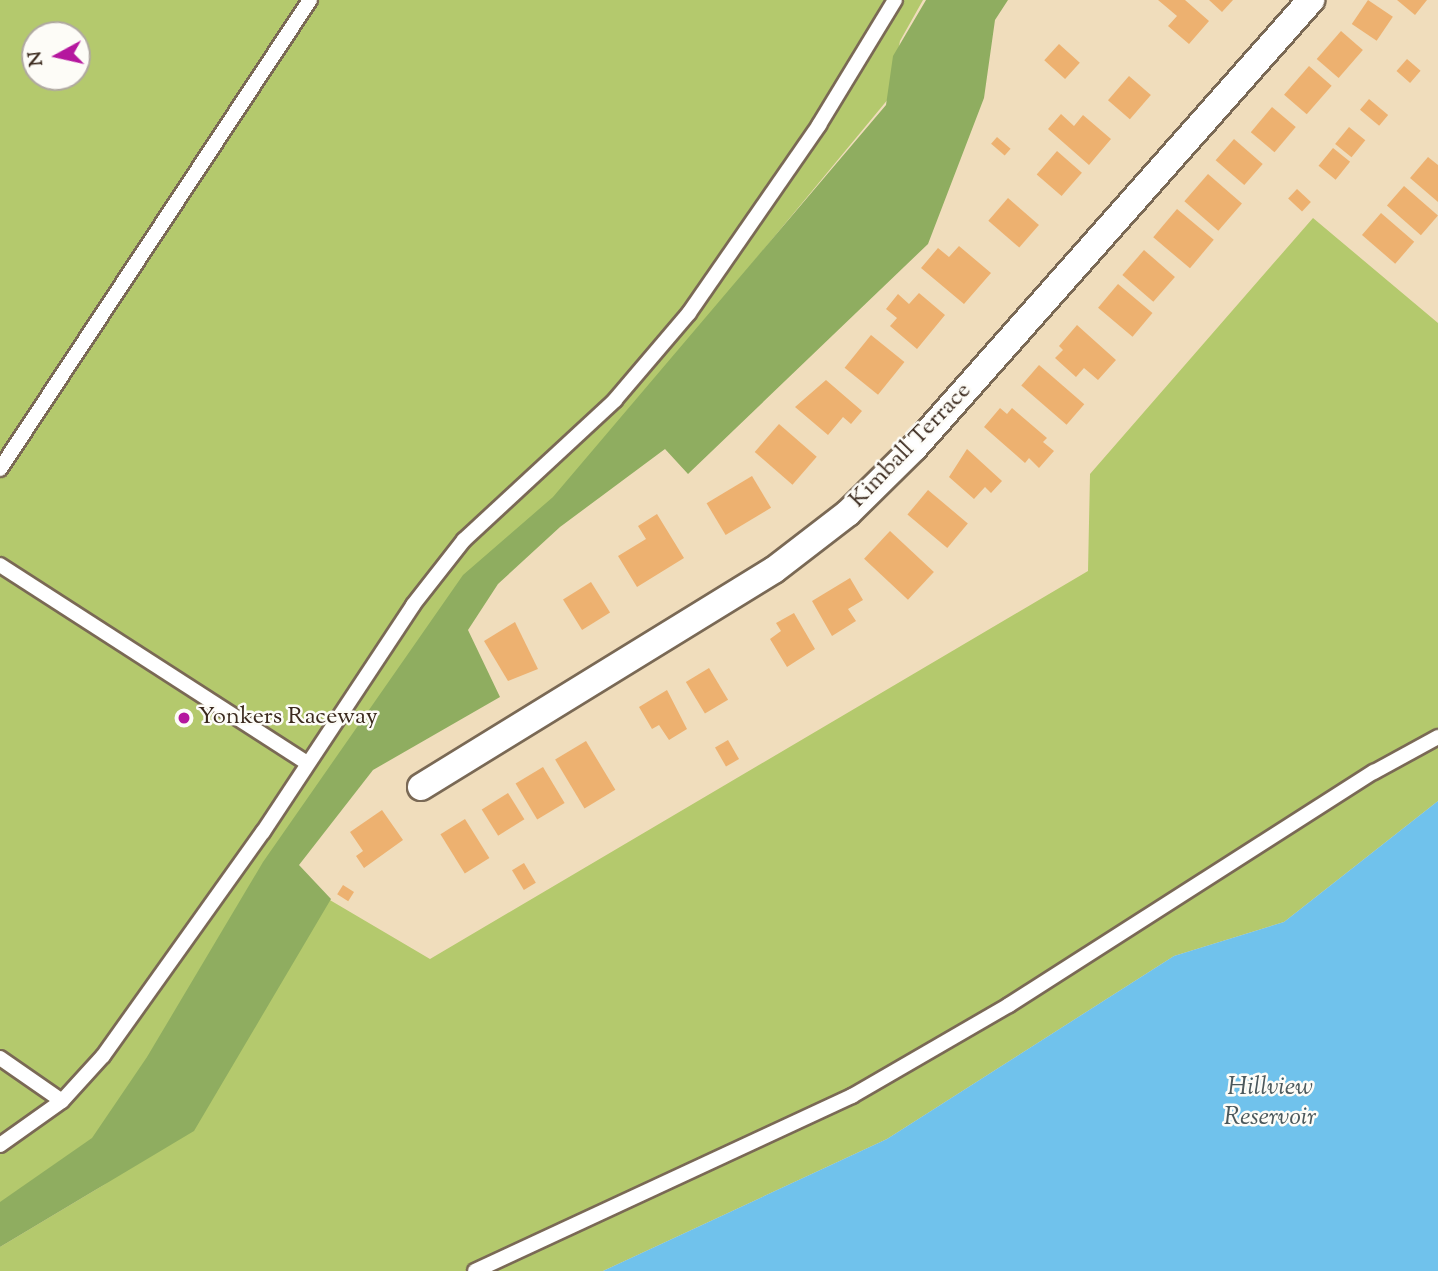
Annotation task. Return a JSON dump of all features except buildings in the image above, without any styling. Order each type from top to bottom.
[{"type":"street","name":"Kimball Terrace","points":[[421,787],[775,570],[848,513],[914,449],[1311,0]]},
{"type":"lane","points":[[0,469],[310,0]]},
{"type":"lane","points":[[0,1145],[61,1101],[111,1045],[413,605],[464,540],[615,400],[689,313],[819,125],[895,0]]},
{"type":"lane","points":[[0,565],[307,763]]},
{"type":"lane","points":[[475,1271],[852,1096],[1009,1005],[1374,772],[1438,737]]},
{"type":"lane","points":[[0,1058],[61,1101]]},
{"type":"green space","points":[[0,0],[923,0],[900,41],[889,98],[564,491],[267,863],[430,959],[1088,571],[1090,474],[1313,218],[1438,323],[1438,801],[1284,922],[1174,956],[887,1139],[603,1271],[0,1271],[0,1247],[107,1183],[0,1239]]},
{"type":"green space","points":[[926,0],[1008,0],[995,20],[984,98],[928,244],[688,474],[665,449],[560,527],[498,584],[468,630],[500,697],[373,770],[299,865],[331,899],[194,1131],[0,1247],[0,1202],[92,1138],[147,1057],[263,862],[463,575],[553,497],[886,105],[893,56]]},
{"type":"water","name":"Hillview Reservoir","points":[[1438,801],[1438,1271],[603,1271],[887,1139],[1174,956],[1284,922]]},
{"type":"place","name":"Yonkers Raceway","points":[[184,718]]}]
